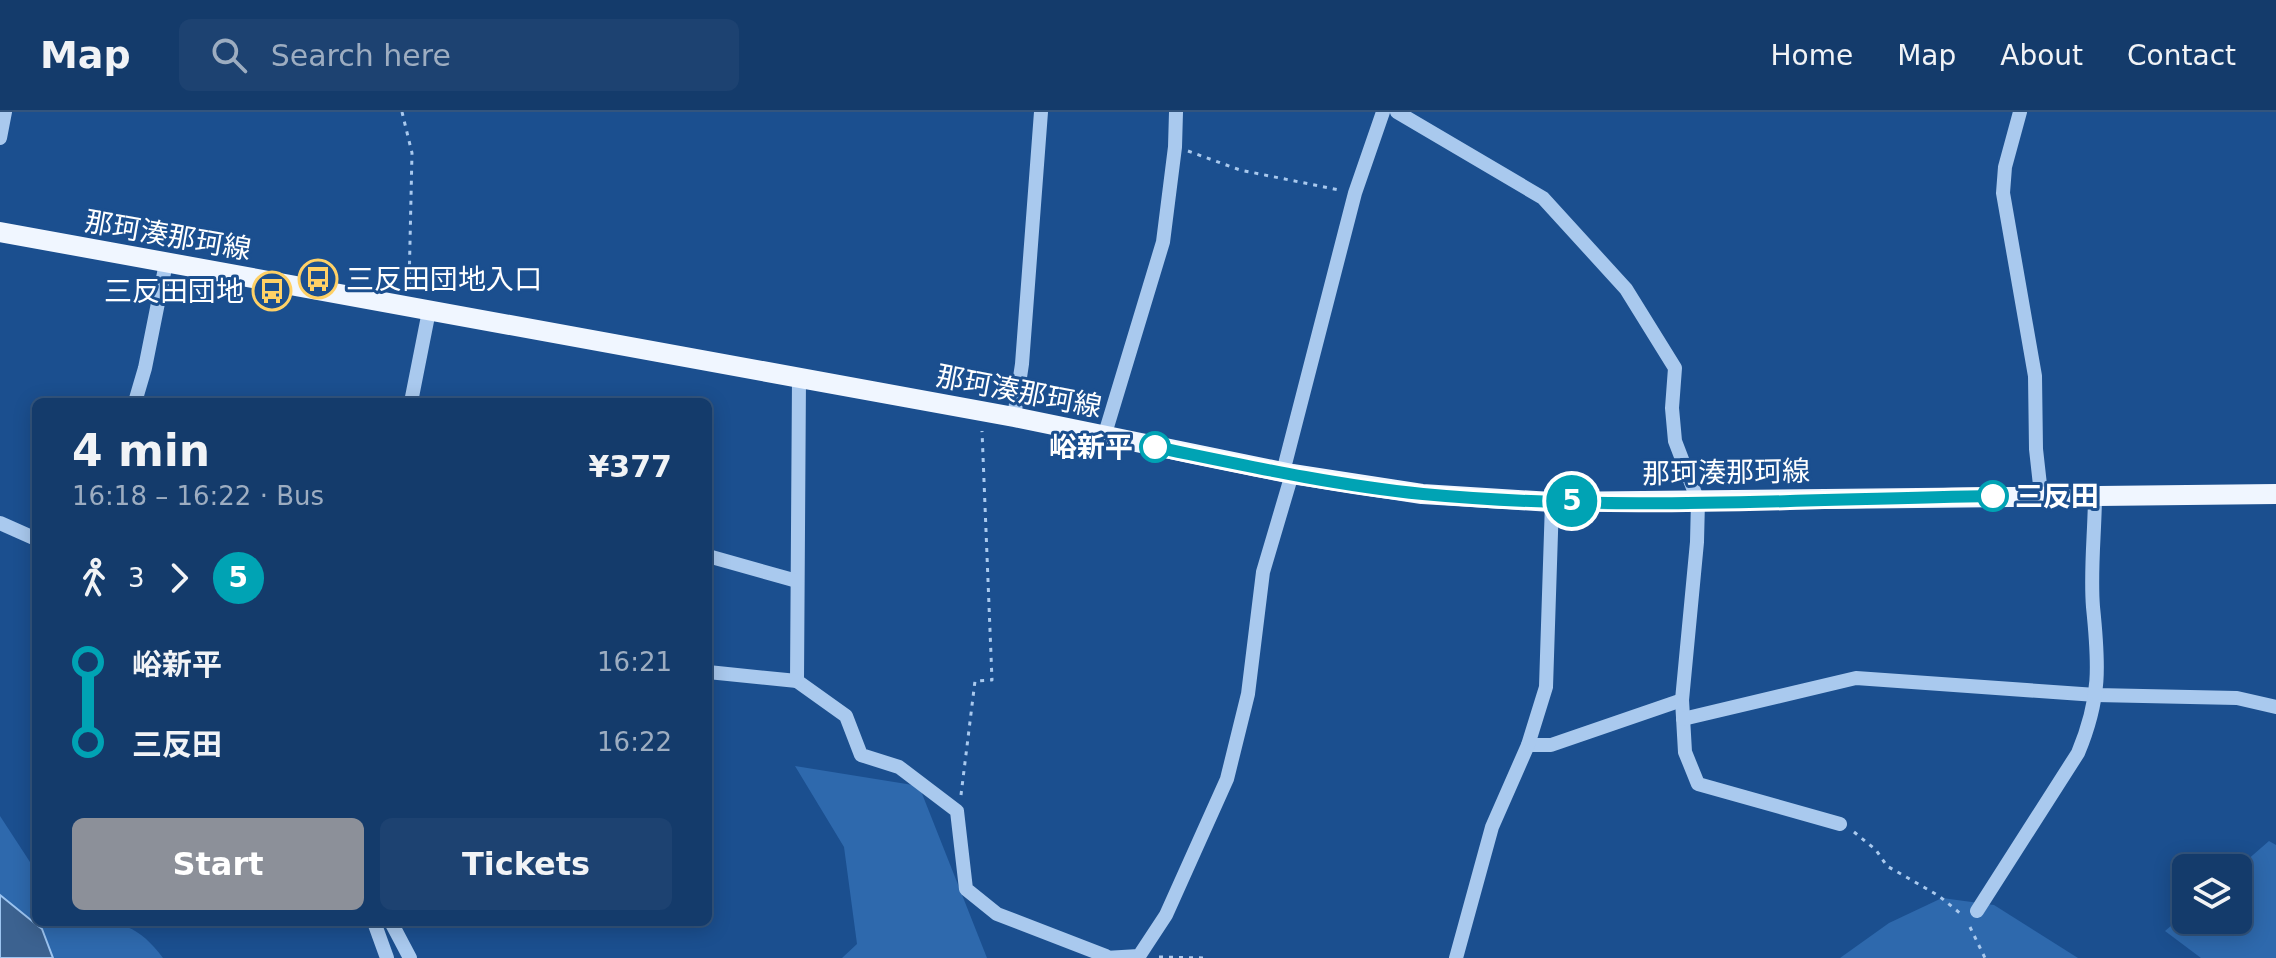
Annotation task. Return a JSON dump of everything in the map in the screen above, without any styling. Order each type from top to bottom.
[{"type":"main road","name":"那珂湊那珂線","points":[[0,232],[1014,417],[1287,473],[1422,494],[1552,502],[2041,494],[2276,494]]},
{"type":"street","points":[[0,138],[5,112]]},
{"type":"street","points":[[1014,417],[1024,338],[1041,112]]},
{"type":"street","points":[[1104,437],[1163,242],[1175,147],[1176,112]]},
{"type":"street","points":[[712,672],[797,681],[846,716],[861,755],[899,767],[957,811],[966,889],[997,914],[1106,957],[1139,956],[1166,915],[1227,779],[1248,694],[1263,572],[1355,193],[1383,112]]},
{"type":"street","points":[[1397,112],[1543,198],[1626,289],[1675,368],[1672,408],[1675,441],[1698,501],[1682,700],[1685,752],[1698,784],[1840,824]]},
{"type":"street","points":[[2020,112],[2005,167],[2003,193],[2035,376],[2036,449],[2041,494]]},
{"type":"street","points":[[136,398],[166,263]]},
{"type":"street","points":[[412,398],[429,311]]},
{"type":"street","points":[[797,681],[799,378]]},
{"type":"street","points":[[1977,911],[2078,753],[2089,726],[2096,695],[2098,632],[2093,606],[2095,494]]},
{"type":"street","points":[[1456,958],[1492,827],[1528,745],[1546,687],[1552,502]]},
{"type":"street","points":[[0,523],[32,537]]},
{"type":"street","points":[[712,557],[797,581]]},
{"type":"street","points":[[1683,719],[1856,678],[2096,695],[2237,698],[2276,707]]},
{"type":"street","points":[[1528,745],[1551,745],[1682,700]]},
{"type":"street","points":[[375,926],[387,958]]},
{"type":"street","points":[[393,926],[410,958]]},
{"type":"path","points":[[402,112],[412,153],[408,307]]},
{"type":"path","points":[[1175,147],[1240,170],[1355,193]]},
{"type":"path","points":[[958,819],[975,681],[992,680],[981,411]]},
{"type":"path","points":[[1840,824],[1876,850],[1887,866],[1939,896],[1959,912],[1975,933],[1985,958]]},
{"type":"path","points":[[1139,956],[1206,958]]},
{"type":"shaded area","points":[[795,766],[919,786],[987,958],[842,958],[857,944],[844,847]]},
{"type":"shaded area","points":[[0,816],[32,863],[32,921],[0,895]]},
{"type":"shaded area","points":[[2269,841],[2276,845],[2276,958],[2201,958],[2165,931],[2172,925],[2172,934],[2252,934],[2252,856]]},
{"type":"shaded area","points":[[0,895],[32,921],[32,926],[42,929],[53,958],[0,958]]},
{"type":"shaded area","points":[[1942,898],[1994,905],[2078,958],[1840,958],[1889,923]]},
{"type":"shaded area","points":[[38,926],[124,926],[136,931],[163,958],[53,958]]},
{"type":"bus line","name":"5","points":[[1155,447],[1292,474],[1422,494],[1552,502],[1993,496]]},
{"type":"place","name":"三反田団地入口","points":[[318,279]]},
{"type":"place","name":"三反田団地","points":[[272,291]]},
{"type":"place","name":"峪新平","points":[[1155,447]]},
{"type":"place","name":"三反田","points":[[1993,496]]}]
